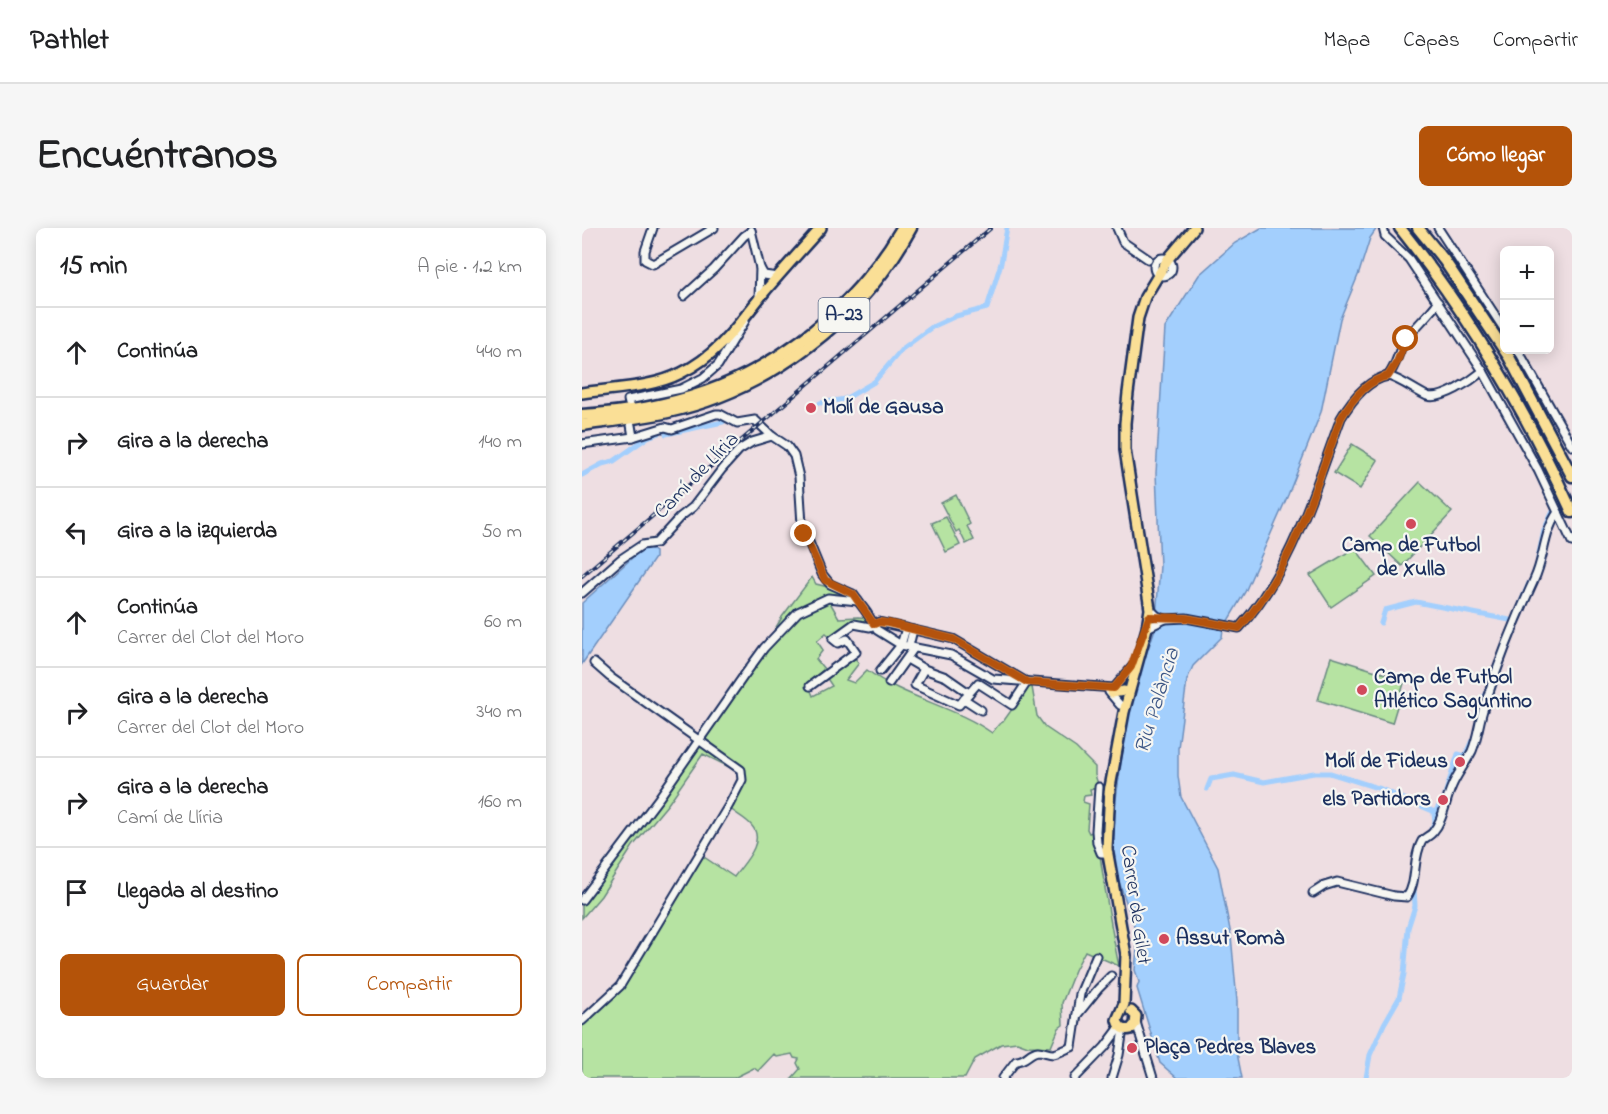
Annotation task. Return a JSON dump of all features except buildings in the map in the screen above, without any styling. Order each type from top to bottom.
[{"type":"highway","points":[[791,348],[855,286],[873,264],[896,228]]},
{"type":"highway","name":"A-23","points":[[582,415],[664,404],[708,391],[749,373],[791,348],[827,320],[858,288],[884,256],[902,228]]},
{"type":"highway","name":"A-23","points":[[582,424],[669,412],[717,397],[755,379],[798,354],[834,325],[867,292],[900,248],[911,228]]},
{"type":"highway","points":[[755,379],[781,369],[837,329],[871,295],[905,251],[919,228]]},
{"type":"highway","points":[[1418,228],[1444,260],[1509,357],[1572,476]]},
{"type":"highway","points":[[1403,232],[1432,268],[1494,361],[1552,467],[1572,512]]},
{"type":"main road","points":[[582,393],[654,383],[680,374],[705,360],[821,228]]},
{"type":"main road","name":"Carrer de Gilet","points":[[1135,661],[1154,614],[1145,578],[1125,450],[1125,423],[1138,318],[1145,297],[1157,275],[1157,260],[1180,243],[1194,228]]},
{"type":"main road","name":"Carrer de Gilet","points":[[1126,1012],[1126,955],[1107,853],[1109,793],[1122,707],[1143,627],[1154,614]]},
{"type":"main road","points":[[1122,707],[1114,691],[1128,688],[1135,661]]},
{"type":"main road","points":[[1126,1012],[1136,1016],[1136,1022],[1133,1027],[1124,1029],[1117,1020],[1126,1012]]},
{"type":"street","points":[[653,228],[645,251],[645,260],[653,264],[714,228]]},
{"type":"street","points":[[1116,228],[1123,242],[1157,260],[1154,271],[1157,275]]},
{"type":"street","points":[[1383,228],[1385,236],[1409,259],[1483,371],[1538,470],[1572,542]]},
{"type":"street","points":[[1438,228],[1500,323]]},
{"type":"street","points":[[751,230],[761,274],[768,287]]},
{"type":"street","points":[[684,296],[714,269],[751,230]]},
{"type":"street","points":[[761,274],[778,277]]},
{"type":"street","points":[[759,298],[761,274]]},
{"type":"street","points":[[1388,376],[1397,362],[1406,339],[1438,302]]},
{"type":"street","points":[[628,404],[628,400],[681,389],[703,378],[718,365],[742,328],[747,314]]},
{"type":"street","points":[[1520,354],[1572,446]]},
{"type":"street","points":[[1135,661],[1154,614],[1239,628],[1243,624],[1263,599],[1290,550],[1341,418],[1349,404],[1368,386],[1388,376],[1434,397],[1472,380],[1483,371]]},
{"type":"street","points":[[582,444],[633,437],[659,428],[672,429],[716,414],[737,423],[755,420],[772,436]]},
{"type":"street","points":[[632,425],[633,437]]},
{"type":"street","name":"Camí de Llíria","points":[[582,593],[642,544],[656,543],[680,517],[693,507],[722,469],[740,450],[752,442],[772,436],[788,446],[796,462],[802,525],[822,574],[830,584],[853,594],[877,630],[908,646]]},
{"type":"street","points":[[1313,893],[1337,882],[1394,896],[1407,897],[1412,891],[1415,864],[1423,840],[1432,833],[1443,815],[1452,784],[1473,748],[1483,708],[1498,666],[1535,578],[1546,535],[1558,512]]},
{"type":"street","points":[[582,900],[659,798],[764,648],[798,612],[828,598],[858,601]]},
{"type":"street","points":[[810,686],[856,652],[848,639],[838,643],[833,639],[854,624],[870,627],[879,622],[953,639],[1027,682]]},
{"type":"street","points":[[889,683],[907,658],[910,629]]},
{"type":"street","points":[[880,671],[908,646]]},
{"type":"street","points":[[908,646],[951,655],[993,680],[1114,691]]},
{"type":"street","points":[[907,658],[924,669],[946,677],[981,710]]},
{"type":"street","points":[[582,1021],[620,986],[742,780],[741,770],[610,677],[594,663]]},
{"type":"street","points":[[993,680],[1000,667]]},
{"type":"street","points":[[924,669],[915,685],[959,705],[978,683],[1012,705],[1027,682]]},
{"type":"street","points":[[1099,787],[1097,843],[1101,853],[1107,853]]},
{"type":"street","points":[[1003,1078],[1016,1061],[1022,1061],[1033,1053],[1038,1051],[1056,1054],[1071,1047],[1080,994],[1096,956]]},
{"type":"street","points":[[1077,1015],[1111,976]]},
{"type":"street","points":[[1136,1022],[1153,1078]]},
{"type":"street","points":[[1124,1029],[1144,1043]]},
{"type":"street","points":[[1075,1078],[1124,1029]]},
{"type":"street","points":[[1112,1078],[1124,1029]]},
{"type":"green space","points":[[1352,444],[1378,460],[1360,489],[1334,473]]},
{"type":"green space","name":"Camp de Futbol de Xulla","points":[[1420,482],[1452,512],[1402,566],[1370,536]]},
{"type":"green space","points":[[956,495],[970,524],[967,526],[974,540],[966,544],[959,530],[956,532],[941,503]]},
{"type":"green space","points":[[946,517],[960,545],[946,552],[932,523]]},
{"type":"green space","points":[[1355,548],[1376,576],[1331,607],[1310,575]]},
{"type":"green space","points":[[812,577],[816,584],[832,588],[858,601],[828,599],[839,618],[870,618],[874,624],[854,624],[833,639],[826,633],[817,641],[823,650],[816,659],[824,669],[808,683],[813,696],[832,686],[826,677],[854,657],[859,663],[846,680],[854,683],[867,670],[881,680],[962,716],[992,733],[1003,722],[1027,688],[1032,687],[1037,716],[1045,727],[1076,748],[1095,767],[1099,787],[1090,789],[1091,795],[1084,796],[1083,802],[1089,804],[1087,829],[1089,833],[1096,831],[1119,966],[1085,951],[1062,1003],[1063,1025],[1059,1028],[1051,1047],[1028,1046],[1017,1042],[1001,1044],[975,1059],[965,1078],[792,1078],[800,1069],[797,1063],[799,1059],[794,1058],[792,1054],[777,1057],[774,1054],[758,1071],[754,1068],[734,1078],[582,1078],[582,1021],[620,986],[700,852],[734,877],[752,853],[756,832],[747,821],[729,808],[742,780],[735,770],[703,754],[668,804],[633,846],[601,896],[582,918],[582,906]]},
{"type":"green space","name":"Camp de Futbol Atlético Saguntino","points":[[1331,657],[1405,680],[1392,723],[1318,700]]},
{"type":"water","name":"Riu Palància","points":[[1261,228],[1377,228],[1370,238],[1359,273],[1340,319],[1321,412],[1288,495],[1245,592],[1223,629],[1222,637],[1193,666],[1187,680],[1178,748],[1178,776],[1181,797],[1218,868],[1231,935],[1237,1001],[1237,1053],[1242,1078],[1177,1078],[1160,1063],[1137,988],[1139,982],[1135,970],[1137,948],[1134,925],[1113,864],[1115,806],[1126,728],[1140,672],[1155,629],[1160,566],[1156,473],[1165,328],[1199,275],[1235,243]]},
{"type":"water","points":[[648,547],[655,552],[655,558],[582,664],[582,603],[643,548]]},
{"type":"waterway","points":[[820,403],[845,399],[874,382],[902,349],[932,327],[956,316],[987,308],[1001,263],[1007,228]]},
{"type":"waterway","points":[[666,434],[723,422]]},
{"type":"waterway","points":[[582,475],[602,464],[614,461],[648,437],[659,433]]},
{"type":"waterway","points":[[1538,558],[1544,530],[1553,511]]},
{"type":"waterway","points":[[1521,602],[1529,583]]},
{"type":"waterway","points":[[1381,623],[1385,610],[1416,602],[1515,621]]},
{"type":"waterway","points":[[1478,717],[1482,699],[1488,689]]},
{"type":"waterway","points":[[1445,794],[1458,754],[1465,756],[1472,740]]},
{"type":"waterway","points":[[1207,789],[1211,779],[1234,775],[1264,782],[1314,773],[1330,773],[1381,789],[1435,812]]},
{"type":"waterway","points":[[1431,829],[1435,822],[1434,814],[1443,799]]},
{"type":"waterway","points":[[1366,1078],[1370,1055],[1399,998],[1404,974],[1408,928],[1415,906],[1414,887]]},
{"type":"railway","points":[[582,576],[991,228]]},
{"type":"place","name":"Molí de Gausa","points":[[811,408]]},
{"type":"place","name":"Camp de Futbol de Xulla","points":[[1411,524]]},
{"type":"place","name":"Camp de Futbol Atlético Saguntino","points":[[1362,690]]},
{"type":"place","name":"Molí de Fideus","points":[[1460,762]]},
{"type":"place","name":"els Partidors","points":[[1443,800]]},
{"type":"place","name":"Assut Romà","points":[[1164,939]]},
{"type":"place","name":"Plaça Pedres Blaves","points":[[1132,1048]]},
{"type":"route","points":[[804,534],[825,580],[853,594],[874,624],[888,623],[953,639],[1027,682],[1114,688],[1125,678],[1131,667],[1149,617],[1186,618],[1239,628],[1248,619],[1263,599],[1290,550],[1341,418],[1349,404],[1368,386],[1388,376],[1393,370],[1406,339]]}]
